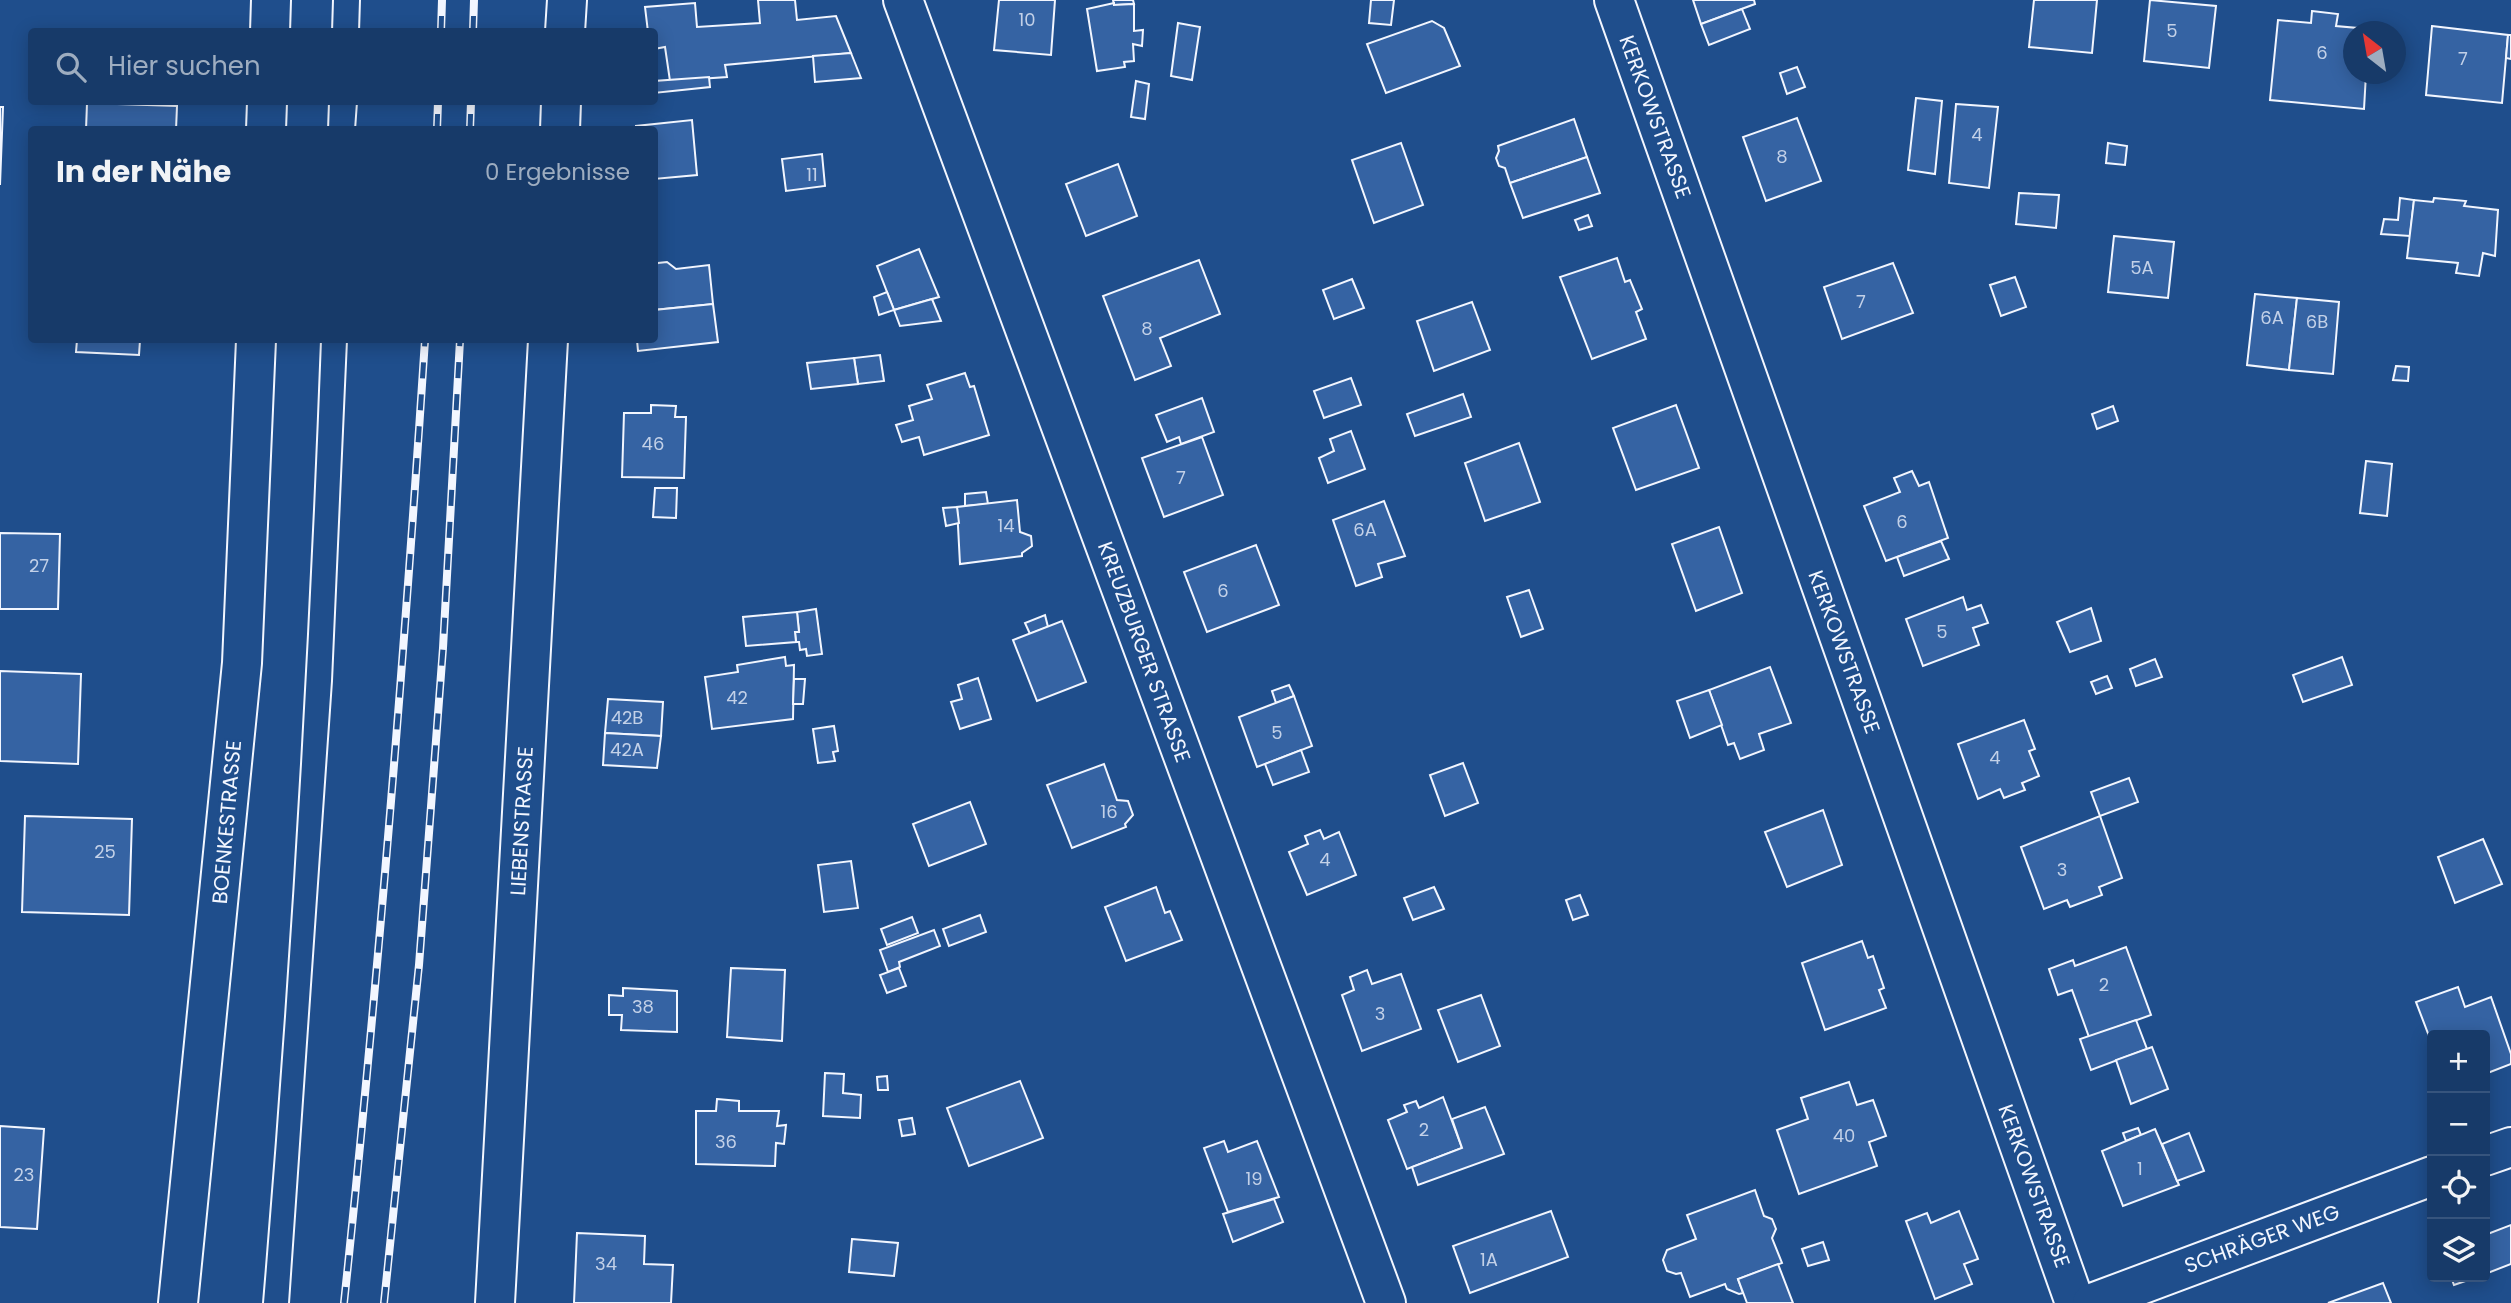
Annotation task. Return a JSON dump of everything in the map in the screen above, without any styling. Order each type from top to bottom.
[{"type":"street","points":[[270,28],[271,0]]},
{"type":"street","points":[[565,28],[567,0]]},
{"type":"street","name":"KREUZBURGER STRASSE","points":[[903,0],[1386,1303]]},
{"type":"street","name":"KERKOWSTRASSE","points":[[1614,0],[2075,1303]]},
{"type":"street","points":[[266,126],[267,105]]},
{"type":"street","points":[[560,126],[561,105]]},
{"type":"street","name":"BOENKESTRASSE","points":[[178,1303],[242,663],[256,343]]},
{"type":"street","name":"LIEBENSTRASSE","points":[[495,1303],[548,343]]},
{"type":"street","points":[[2490,1154],[2511,1147]]},
{"type":"street","name":"SCHRÄGER WEG","points":[[2092,1303],[2427,1178]]},
{"type":"building","points":[[758,0],[795,0],[797,20],[836,16],[851,53],[725,65],[727,77],[670,81],[665,47],[658,48],[658,28],[648,28],[645,7],[695,3],[697,27],[760,23]]},
{"type":"building","points":[[999,0],[1055,0],[1051,55],[994,50]]},
{"type":"building","points":[[1113,0],[1133,0],[1134,4],[1114,5]]},
{"type":"building","points":[[1371,0],[1394,0],[1391,25],[1369,23]]},
{"type":"building","points":[[1693,0],[1754,0],[1755,4],[1701,24]]},
{"type":"building","points":[[2034,0],[2097,0],[2092,53],[2029,47]]},
{"type":"building","points":[[2150,0],[2216,6],[2209,68],[2144,61]]},
{"type":"building","points":[[1114,3],[1134,4],[1134,31],[1143,30],[1142,46],[1133,44],[1134,61],[1124,62],[1125,67],[1097,71],[1087,9]]},
{"type":"building","points":[[1742,9],[1750,29],[1709,45],[1701,24]]},
{"type":"building","points":[[2312,11],[2338,14],[2336,26],[2343,27],[2343,84],[2365,84],[2364,109],[2270,100],[2278,20],[2311,23]]},
{"type":"building","points":[[1432,21],[1444,28],[1460,66],[1386,93],[1367,44]]},
{"type":"building","points":[[1178,23],[1200,27],[1192,80],[1171,76]]},
{"type":"building","points":[[2432,26],[2508,35],[2502,103],[2426,95]]},
{"type":"building","points":[[2508,35],[2511,35],[2511,59],[2506,58]]},
{"type":"building","points":[[851,53],[861,78],[815,82],[813,56]]},
{"type":"building","points":[[1797,67],[1805,87],[1787,94],[1780,73]]},
{"type":"building","points":[[709,77],[710,87],[658,93],[658,81]]},
{"type":"building","points":[[1136,81],[1149,84],[1145,119],[1131,117]]},
{"type":"building","points":[[1916,98],[1942,101],[1935,174],[1908,170]]},
{"type":"building","points":[[1956,104],[1998,107],[1989,188],[1949,183]]},
{"type":"building","points":[[87,105],[177,106],[176,126],[86,126]]},
{"type":"building","points":[[0,107],[3,107],[0,185]]},
{"type":"building","points":[[1797,118],[1821,181],[1766,201],[1743,137]]},
{"type":"building","points":[[1574,119],[1587,157],[1510,183],[1505,168],[1499,166],[1496,158],[1498,146]]},
{"type":"building","points":[[692,120],[697,175],[658,179],[658,126],[636,126]]},
{"type":"building","points":[[1401,143],[1423,205],[1374,223],[1352,160]]},
{"type":"building","points":[[2108,143],[2127,146],[2125,165],[2106,163]]},
{"type":"building","points":[[822,154],[825,186],[786,191],[782,159]]},
{"type":"building","points":[[1587,157],[1600,193],[1523,218],[1510,183]]},
{"type":"building","points":[[1118,164],[1137,216],[1086,236],[1066,184]]},
{"type":"building","points":[[2019,193],[2059,195],[2056,228],[2016,224]]},
{"type":"building","points":[[2400,198],[2414,200],[2410,236],[2381,234],[2384,219],[2398,220]]},
{"type":"building","points":[[2434,198],[2466,201],[2464,206],[2498,210],[2495,256],[2483,253],[2479,276],[2456,273],[2458,263],[2407,258],[2414,200],[2433,202]]},
{"type":"building","points":[[1588,215],[1592,226],[1579,230],[1575,220]]},
{"type":"building","points":[[2114,236],[2174,242],[2168,298],[2108,292]]},
{"type":"building","points":[[919,249],[939,297],[894,310],[877,266]]},
{"type":"building","points":[[1617,258],[1625,282],[1630,280],[1642,309],[1636,312],[1646,339],[1592,359],[1560,277]]},
{"type":"building","points":[[1199,260],[1220,314],[1160,338],[1171,366],[1135,380],[1103,296]]},
{"type":"building","points":[[667,262],[676,269],[709,265],[713,304],[658,310],[658,263]]},
{"type":"building","points":[[1893,263],[1913,313],[1842,339],[1824,287]]},
{"type":"building","points":[[2015,277],[2026,307],[2001,316],[1990,285]]},
{"type":"building","points":[[1352,279],[1364,308],[1334,319],[1323,290]]},
{"type":"building","points":[[887,292],[894,310],[879,315],[874,297]]},
{"type":"building","points":[[2255,294],[2297,298],[2289,370],[2247,365]]},
{"type":"building","points":[[2297,298],[2339,302],[2333,374],[2289,370]]},
{"type":"building","points":[[932,299],[941,321],[900,326],[894,310]]},
{"type":"building","points":[[1472,302],[1490,350],[1434,371],[1417,321]]},
{"type":"building","points":[[713,304],[718,342],[638,351],[637,343],[658,343],[658,310]]},
{"type":"building","points":[[77,343],[140,343],[139,355],[76,352]]},
{"type":"building","points":[[880,355],[884,381],[858,384],[854,358]]},
{"type":"building","points":[[854,358],[858,384],[811,389],[807,363]]},
{"type":"building","points":[[2396,366],[2409,367],[2408,381],[2393,380]]},
{"type":"building","points":[[965,373],[970,387],[974,386],[989,435],[924,455],[919,437],[902,442],[896,425],[913,420],[909,406],[932,399],[927,385]]},
{"type":"building","points":[[1351,378],[1361,405],[1324,418],[1314,391]]},
{"type":"building","points":[[1463,394],[1471,417],[1415,436],[1407,414]]},
{"type":"building","points":[[1202,398],[1214,432],[1181,444],[1179,437],[1167,442],[1156,415]]},
{"type":"building","points":[[651,405],[676,406],[675,417],[686,417],[684,478],[622,477],[624,413],[651,413]]},
{"type":"building","points":[[1676,405],[1699,468],[1636,490],[1613,428]]},
{"type":"building","points":[[2113,406],[2118,421],[2097,429],[2092,414]]},
{"type":"building","points":[[1351,431],[1365,469],[1328,483],[1319,458],[1334,451],[1330,439]]},
{"type":"building","points":[[1202,437],[1223,495],[1164,517],[1142,458]]},
{"type":"building","points":[[1519,443],[1540,502],[1485,521],[1465,463]]},
{"type":"building","points":[[2366,461],[2392,464],[2387,516],[2360,513]]},
{"type":"building","points":[[1912,471],[1919,486],[1929,482],[1948,538],[1886,561],[1864,506],[1900,492],[1894,478]]},
{"type":"building","points":[[655,488],[677,488],[676,518],[653,517]]},
{"type":"building","points":[[986,492],[988,504],[965,506],[965,494]]},
{"type":"building","points":[[1017,500],[1020,532],[1031,536],[1032,546],[1022,553],[1022,556],[960,564],[957,507]]},
{"type":"building","points":[[1384,501],[1405,556],[1378,564],[1382,577],[1356,586],[1333,520]]},
{"type":"building","points":[[957,507],[959,523],[946,526],[943,508]]},
{"type":"building","points":[[1719,527],[1742,593],[1696,611],[1672,544]]},
{"type":"building","points":[[0,533],[60,534],[58,609],[0,609]]},
{"type":"building","points":[[1941,541],[1949,559],[1904,576],[1897,557]]},
{"type":"building","points":[[1256,545],[1279,605],[1207,632],[1184,572]]},
{"type":"building","points":[[1529,590],[1543,629],[1521,637],[1507,597]]},
{"type":"building","points":[[1963,597],[1967,610],[1981,605],[1988,623],[1973,628],[1979,645],[1923,666],[1906,619]]},
{"type":"building","points":[[2091,608],[2101,641],[2070,652],[2057,622]]},
{"type":"building","points":[[816,609],[822,654],[807,656],[806,649],[800,650],[799,642],[796,642],[795,632],[799,632],[797,612]]},
{"type":"building","points":[[797,612],[799,632],[795,632],[796,642],[746,646],[743,617]]},
{"type":"building","points":[[1045,615],[1048,627],[1030,634],[1025,623]]},
{"type":"building","points":[[1062,621],[1086,682],[1037,701],[1013,640]]},
{"type":"building","points":[[785,657],[786,666],[794,665],[793,719],[712,729],[705,677],[738,672],[737,665]]},
{"type":"building","points":[[2342,657],[2352,685],[2303,702],[2293,675]]},
{"type":"building","points":[[2155,659],[2162,677],[2136,686],[2130,669]]},
{"type":"building","points":[[1770,667],[1791,723],[1759,734],[1764,750],[1740,759],[1734,743],[1728,745],[1709,690]]},
{"type":"building","points":[[0,671],[81,674],[78,764],[0,761]]},
{"type":"building","points":[[2107,676],[2112,688],[2096,694],[2091,682]]},
{"type":"building","points":[[978,678],[991,719],[960,729],[951,702],[962,699],[958,685]]},
{"type":"building","points":[[794,679],[805,679],[803,704],[793,704]]},
{"type":"building","points":[[1289,685],[1294,696],[1276,703],[1272,691]]},
{"type":"building","points":[[1709,690],[1722,725],[1690,738],[1677,701]]},
{"type":"building","points":[[1294,696],[1312,746],[1257,767],[1239,717]]},
{"type":"building","points":[[608,699],[663,702],[661,736],[605,733]]},
{"type":"building","points":[[2024,720],[2035,749],[2029,751],[2039,776],[2022,783],[2025,790],[2004,798],[2000,789],[1978,799],[1958,744]]},
{"type":"building","points":[[834,726],[838,751],[833,752],[835,761],[818,763],[813,729]]},
{"type":"building","points":[[605,733],[661,736],[657,768],[603,765]]},
{"type":"building","points":[[1301,750],[1309,772],[1273,785],[1265,764]]},
{"type":"building","points":[[1463,763],[1478,803],[1445,816],[1430,775]]},
{"type":"building","points":[[1104,764],[1117,800],[1128,801],[1133,815],[1125,824],[1126,827],[1072,848],[1047,785]]},
{"type":"building","points":[[2129,778],[2138,802],[2100,816],[2091,792]]},
{"type":"building","points":[[970,802],[986,844],[929,866],[913,824]]},
{"type":"building","points":[[1823,810],[1842,865],[1787,887],[1765,832]]},
{"type":"building","points":[[25,816],[132,819],[129,915],[22,912]]},
{"type":"building","points":[[2100,816],[2122,878],[2099,887],[2102,895],[2070,907],[2067,900],[2044,909],[2021,847]]},
{"type":"building","points":[[1320,830],[1324,839],[1339,832],[1356,875],[1307,895],[1289,852],[1308,844],[1305,836]]},
{"type":"building","points":[[2483,839],[2502,884],[2455,903],[2438,857]]},
{"type":"building","points":[[851,861],[858,908],[824,912],[818,865]]},
{"type":"building","points":[[1156,887],[1165,913],[1170,911],[1182,940],[1126,961],[1105,907]]},
{"type":"building","points":[[1434,887],[1444,909],[1413,920],[1404,898]]},
{"type":"building","points":[[1580,895],[1588,915],[1573,920],[1566,900]]},
{"type":"building","points":[[980,915],[986,932],[949,946],[943,929]]},
{"type":"building","points":[[912,917],[918,933],[887,945],[881,929]]},
{"type":"building","points":[[934,930],[940,946],[899,962],[900,967],[888,972],[880,950]]},
{"type":"building","points":[[1862,941],[1868,958],[1873,956],[1884,988],[1879,990],[1886,1008],[1825,1030],[1802,963]]},
{"type":"building","points":[[2126,947],[2151,1015],[2089,1037],[2072,990],[2058,995],[2049,969],[2073,960],[2075,966]]},
{"type":"building","points":[[731,968],[785,970],[782,1041],[727,1037]]},
{"type":"building","points":[[899,968],[906,986],[887,993],[880,975]]},
{"type":"building","points":[[1367,970],[1372,984],[1401,974],[1421,1029],[1362,1051],[1342,995],[1354,990],[1350,977]]},
{"type":"building","points":[[2458,987],[2465,1007],[2491,997],[2511,1054],[2511,1064],[2490,1072],[2490,1030],[2427,1031],[2416,1002]]},
{"type":"building","points":[[623,988],[677,991],[677,1032],[621,1030],[622,1015],[609,1015],[609,995],[623,996]]},
{"type":"building","points":[[1481,995],[1500,1046],[1458,1062],[1438,1010]]},
{"type":"building","points":[[2136,1020],[2147,1049],[2091,1070],[2080,1039]]},
{"type":"building","points":[[2152,1047],[2168,1089],[2131,1104],[2116,1060]]},
{"type":"building","points":[[825,1073],[844,1074],[843,1093],[861,1095],[860,1118],[823,1116]]},
{"type":"building","points":[[887,1076],[888,1090],[878,1090],[877,1077]]},
{"type":"building","points":[[1020,1081],[1043,1138],[969,1166],[947,1108]]},
{"type":"building","points":[[1849,1082],[1857,1105],[1873,1100],[1886,1136],[1869,1142],[1877,1166],[1799,1194],[1777,1130],[1808,1119],[1801,1098]]},
{"type":"building","points":[[1443,1097],[1462,1148],[1407,1169],[1388,1120],[1407,1112],[1404,1105],[1416,1101],[1419,1108]]},
{"type":"building","points":[[717,1099],[739,1101],[739,1111],[779,1111],[777,1126],[786,1125],[784,1144],[776,1143],[775,1166],[696,1164],[696,1111],[716,1111]]},
{"type":"building","points":[[1485,1107],[1504,1154],[1418,1185],[1412,1167],[1462,1148],[1452,1119]]},
{"type":"building","points":[[912,1118],[915,1134],[902,1136],[899,1120]]},
{"type":"building","points":[[0,1126],[44,1129],[37,1229],[0,1227]]},
{"type":"building","points":[[2138,1128],[2141,1135],[2126,1141],[2123,1133]]},
{"type":"building","points":[[2155,1129],[2179,1185],[2123,1206],[2102,1151]]},
{"type":"building","points":[[2189,1133],[2204,1171],[2177,1181],[2162,1144]]},
{"type":"building","points":[[1224,1141],[1228,1152],[1257,1141],[1279,1197],[1228,1212],[1204,1148]]},
{"type":"building","points":[[1755,1190],[1764,1216],[1772,1219],[1776,1229],[1772,1238],[1782,1263],[1738,1279],[1743,1293],[1727,1289],[1725,1284],[1690,1297],[1681,1273],[1667,1271],[1663,1260],[1667,1250],[1696,1239],[1687,1215]]},
{"type":"building","points":[[1274,1199],[1283,1222],[1233,1242],[1223,1214]]},
{"type":"building","points":[[1551,1211],[1568,1257],[1470,1293],[1453,1246]]},
{"type":"building","points":[[1959,1211],[1978,1259],[1964,1264],[1972,1284],[1935,1299],[1906,1221],[1927,1213],[1931,1223]]},
{"type":"building","points":[[2511,1225],[2511,1264],[2490,1272],[2490,1233]]},
{"type":"building","points":[[577,1233],[645,1236],[644,1264],[673,1265],[671,1303],[574,1303]]},
{"type":"building","points":[[852,1239],[898,1243],[894,1276],[849,1272]]},
{"type":"building","points":[[1823,1242],[1829,1260],[1808,1266],[1802,1249]]},
{"type":"building","points":[[1778,1264],[1793,1303],[1747,1303],[1738,1279]]},
{"type":"building","points":[[2383,1283],[2391,1303],[2328,1303]]},
{"type":"tram line","points":[[332,28],[333,0]]},
{"type":"tram line","points":[[359,28],[360,0]]},
{"type":"tram line","points":[[328,126],[329,105]]},
{"type":"tram line","points":[[355,126],[357,105]]},
{"type":"tram line","points":[[263,1303],[298,821],[321,343]]},
{"type":"tram line","points":[[289,1303],[332,681],[347,343]]},
{"type":"railway","points":[[441,28],[442,0]]},
{"type":"railway","points":[[473,28],[474,0]]},
{"type":"railway","points":[[437,126],[438,105]]},
{"type":"railway","points":[[470,126],[471,105]]},
{"type":"railway","points":[[344,1303],[389,821],[425,343]]},
{"type":"railway","points":[[384,1303],[419,965],[443,648],[460,343]]}]
